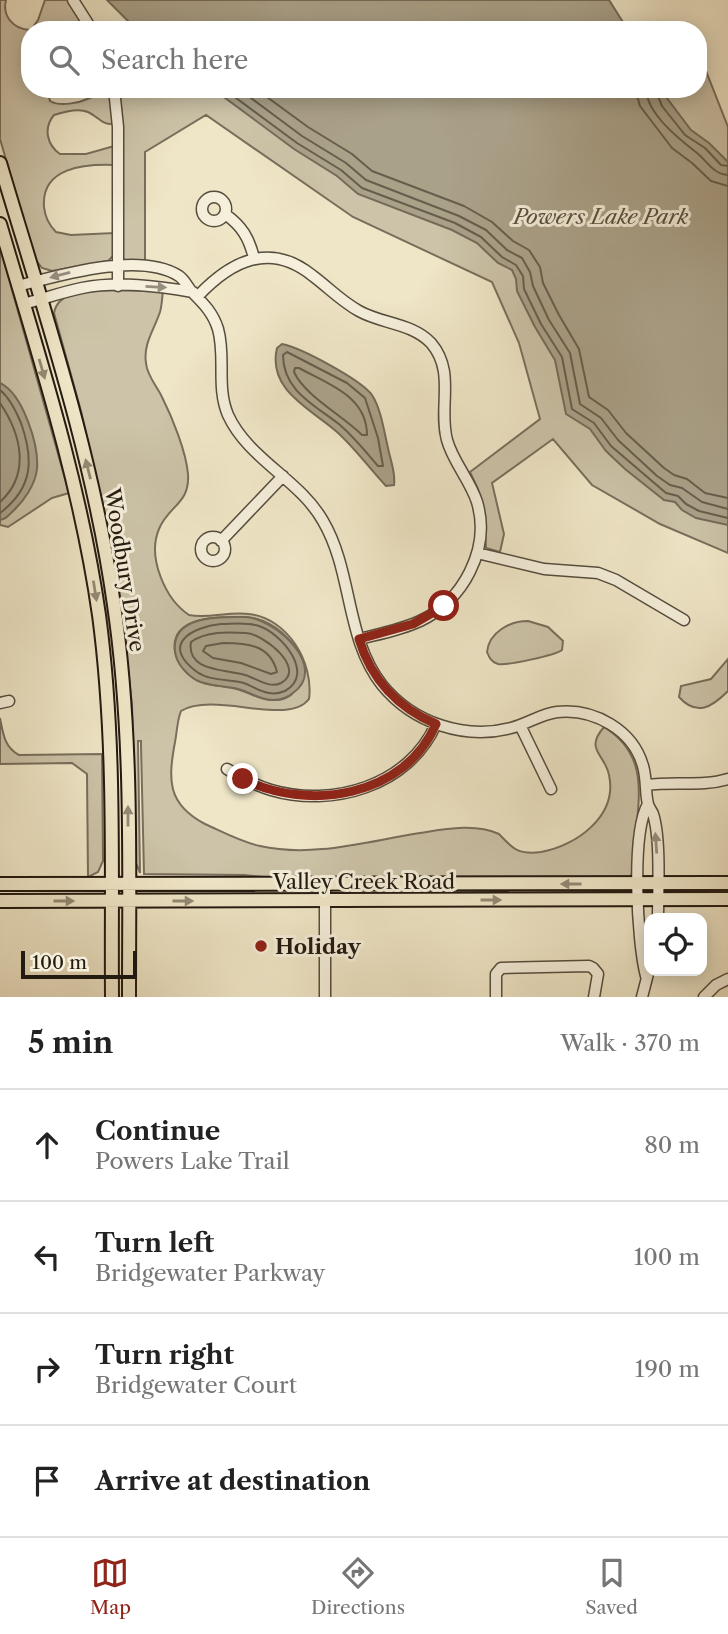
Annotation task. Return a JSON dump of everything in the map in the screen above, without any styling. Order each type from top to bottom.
[{"type":"main road","name":"Woodbury Drive","points":[[0,163],[86,462],[112,590],[126,721],[129,997]]},
{"type":"main road","name":"Woodbury Drive","points":[[0,224],[68,458],[93,578],[108,699],[112,997]]},
{"type":"main road","name":"Valley Creek Road","points":[[0,884],[728,883]]},
{"type":"main road","name":"Valley Creek Road","points":[[0,901],[728,899]]},
{"type":"street","points":[[73,0],[86,21]]},
{"type":"street","points":[[115,98],[118,127],[118,286]]},
{"type":"street","points":[[225,214],[245,233],[254,258]]},
{"type":"street","points":[[195,294],[232,266],[254,258],[281,259],[303,268],[349,305],[376,319],[414,330],[432,345],[439,355],[446,378],[444,424],[447,440],[471,488],[480,514],[477,553],[461,587],[436,612],[413,624],[359,639]]},
{"type":"street","points":[[18,286],[80,270],[118,267],[148,267],[182,278],[213,315],[218,330],[222,394],[230,418],[244,439],[313,506],[330,534],[359,639],[369,665],[385,689],[408,709],[436,724],[458,730],[499,731],[561,712],[580,713],[601,719],[620,731],[633,746],[642,763],[648,804],[654,814],[658,913]]},
{"type":"street","points":[[23,304],[82,288],[162,286],[195,294]]},
{"type":"street","points":[[221,541],[283,476]]},
{"type":"street","points":[[477,553],[541,568],[601,574],[684,620]]},
{"type":"street","points":[[227,769],[257,785],[287,794],[318,796],[348,792],[376,783],[403,767],[422,748],[436,724]]},
{"type":"street","points":[[520,725],[551,789]]},
{"type":"street","points":[[647,785],[706,783],[728,779]]},
{"type":"street","points":[[644,962],[639,883],[642,814],[648,804]]},
{"type":"street","points":[[325,884],[325,997]]},
{"type":"street","points":[[496,997],[496,974],[501,968],[575,967],[589,967],[597,971],[598,981],[594,997]]},
{"type":"street","points":[[642,997],[647,976]]},
{"type":"street","points":[[705,997],[716,985],[728,979]]},
{"type":"green space","points":[[0,0],[6,0],[7,16],[21,28],[21,98],[49,98],[54,103],[64,104],[90,98],[111,98],[114,124],[103,122],[84,111],[54,115],[48,125],[48,136],[52,146],[60,154],[86,154],[114,146],[114,165],[78,167],[57,176],[45,194],[44,207],[48,221],[56,232],[71,235],[114,233],[114,255],[108,261],[52,271],[42,268],[35,259],[0,139]]},
{"type":"green space","points":[[45,0],[69,0],[82,21],[37,21]]},
{"type":"green space","name":"Powers Lake Park","points":[[707,74],[728,127],[728,553],[660,524],[592,485],[553,439],[492,483],[504,534],[500,552],[486,548],[484,510],[470,472],[540,419],[519,343],[492,282],[353,217],[206,115],[145,152],[145,263],[126,262],[122,258],[123,127],[120,98],[707,98]]},
{"type":"green space","points":[[0,247],[69,493],[52,498],[8,527],[0,525]]},
{"type":"green space","points":[[101,290],[163,291],[160,312],[145,356],[148,372],[178,434],[188,474],[186,492],[163,521],[156,540],[157,564],[166,588],[172,599],[189,615],[249,614],[263,617],[275,624],[295,644],[307,671],[309,699],[299,707],[268,710],[212,705],[195,706],[181,711],[171,779],[173,790],[183,808],[205,824],[232,836],[253,844],[280,849],[340,847],[440,830],[470,828],[499,834],[521,852],[541,852],[554,849],[580,836],[601,816],[610,790],[607,768],[596,747],[598,735],[604,727],[627,748],[637,774],[639,802],[635,861],[631,876],[626,879],[295,880],[244,875],[144,874],[141,741],[138,741],[140,873],[136,863],[132,705],[119,590],[81,411],[54,313],[57,305],[68,296]],"holes":[[[224,617],[256,619],[282,633],[295,648],[304,666],[297,685],[289,696],[280,700],[267,699],[204,683],[193,678],[179,663],[175,640],[180,630],[189,624]]]},
{"type":"green space","points":[[528,621],[548,627],[563,641],[562,650],[511,663],[498,664],[492,661],[487,652],[496,633],[514,623]]},
{"type":"green space","points":[[728,659],[728,691],[716,702],[698,708],[692,707],[679,697],[681,686],[711,679]]},
{"type":"green space","points":[[0,718],[7,744],[19,755],[102,754],[103,861],[98,872],[88,877],[87,774],[72,763],[0,764]]},
{"type":"water","points":[[107,0],[609,0],[622,21],[128,21]]},
{"type":"water","name":"Powers Lake Park","points":[[225,98],[667,98],[691,130],[728,162],[728,525],[696,518],[682,510],[675,502],[664,500],[606,451],[590,429],[566,414],[555,360],[517,291],[512,270],[498,263],[477,243],[452,230],[358,194],[337,176],[294,149]]},
{"type":"water","points":[[282,344],[330,365],[372,395],[382,420],[394,471],[394,485],[386,486],[344,438],[285,387],[278,376],[276,363],[277,348]]},
{"type":"water","points":[[0,383],[16,398],[28,421],[37,469],[25,498],[8,516],[0,520]]},
{"type":"water","points":[[246,617],[271,626],[284,635],[302,658],[305,670],[303,682],[286,697],[268,700],[238,689],[201,682],[189,675],[177,660],[176,639],[181,630],[190,624],[212,618]]},
{"type":"place","name":"Holiday","points":[[261,946]]},
{"type":"route","points":[[243,779],[283,793],[326,796],[371,785],[408,763],[425,745],[436,724],[418,716],[385,689],[369,665],[359,639],[413,624],[444,606]]}]
